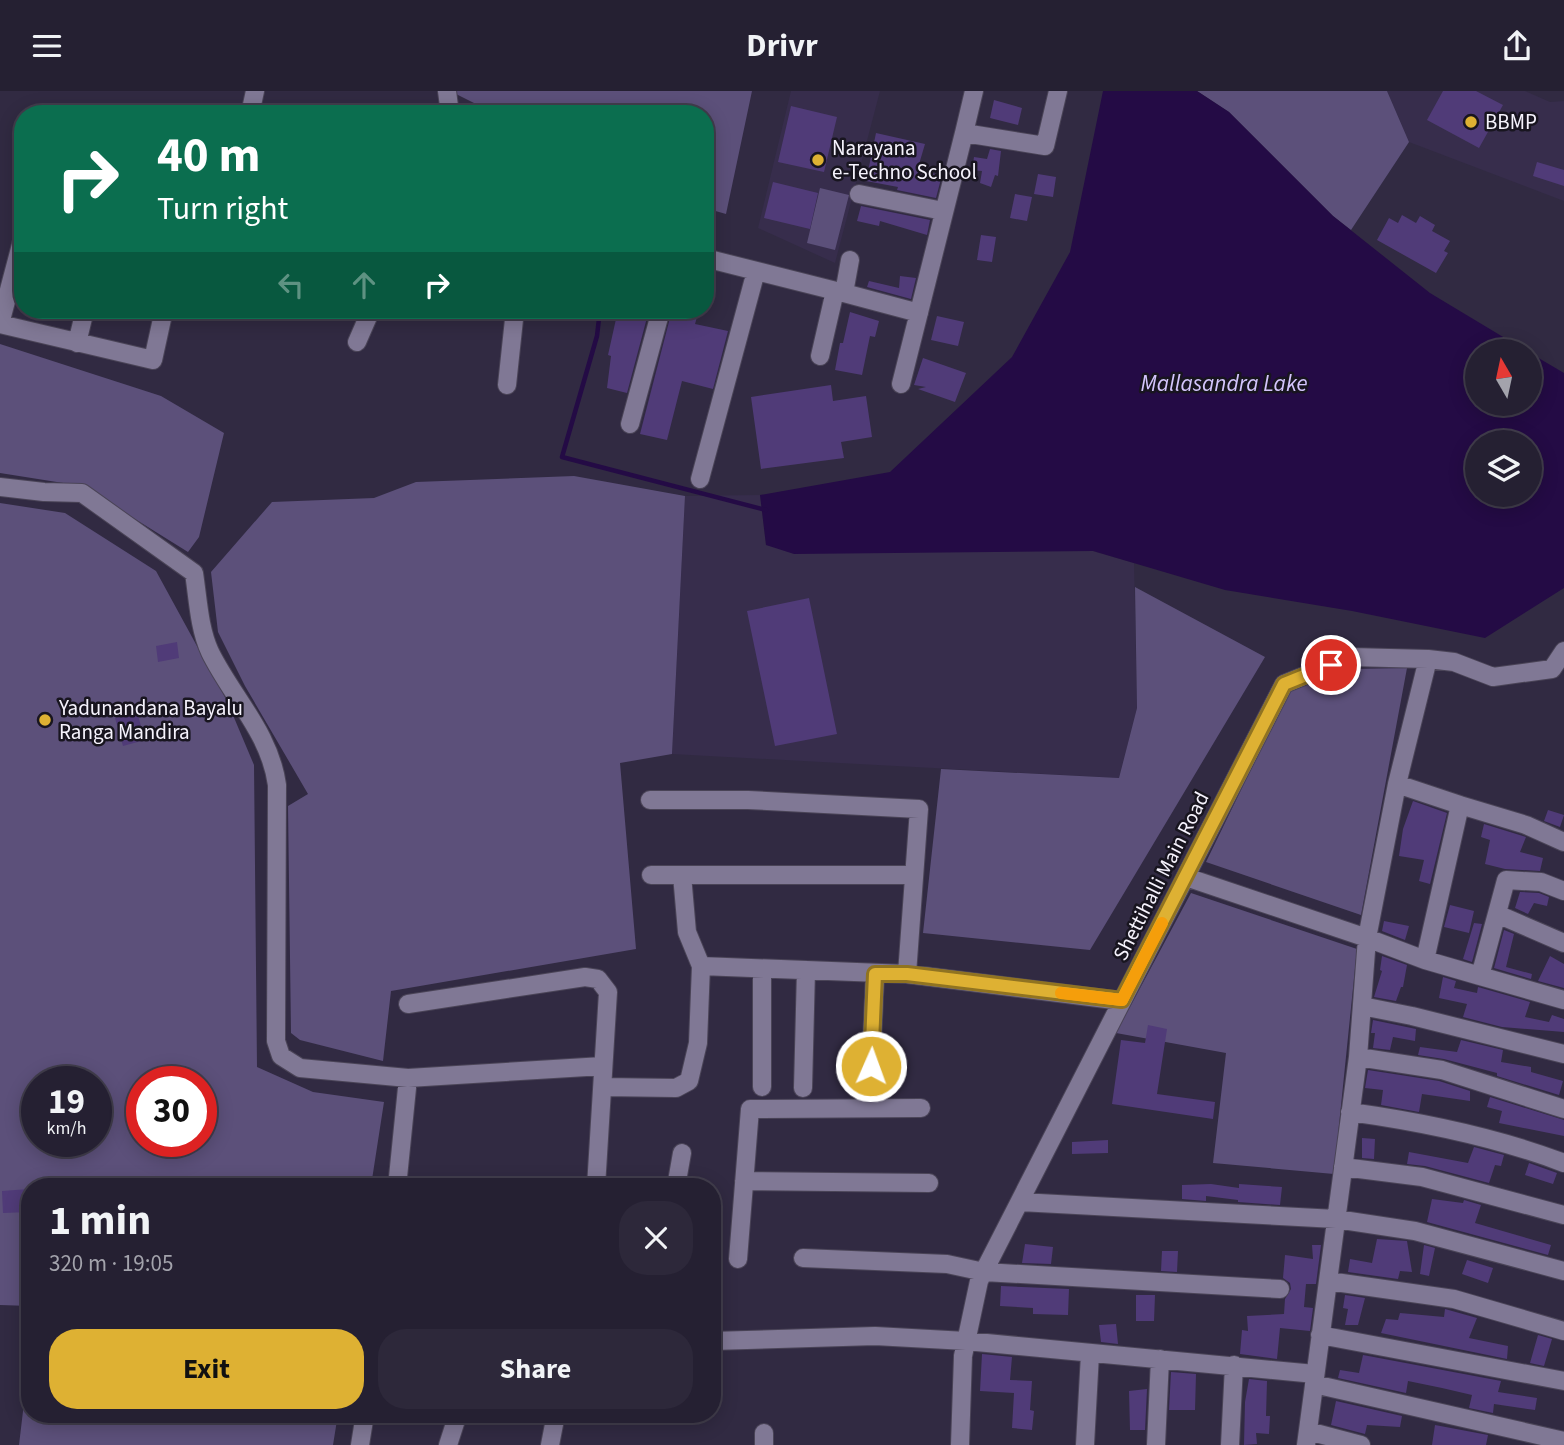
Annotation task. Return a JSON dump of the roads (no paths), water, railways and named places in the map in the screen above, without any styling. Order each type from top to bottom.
[{"type":"street","points":[[901,384],[974,91]]},
{"type":"street","points":[[964,133],[1045,146],[1058,91]]},
{"type":"street","points":[[859,194],[943,211]]},
{"type":"street","points":[[714,260],[919,313]]},
{"type":"street","points":[[820,356],[850,260]]},
{"type":"street","points":[[14,271],[0,324],[153,360],[162,319]]},
{"type":"street","points":[[700,479],[756,271]]},
{"type":"street","points":[[77,343],[83,319]]},
{"type":"street","points":[[358,342],[367,319]]},
{"type":"street","points":[[507,385],[514,319]]},
{"type":"street","points":[[631,424],[659,319]]},
{"type":"street","points":[[0,487],[82,493],[194,573],[204,638],[211,655],[248,712],[274,765],[277,785],[276,1041],[281,1056],[300,1067],[408,1078],[604,1066]]},
{"type":"street","name":"Shettihalli Main Road","points":[[960,1445],[963,1356],[979,1281],[1284,684],[1351,657],[1454,662],[1493,677],[1552,669],[1564,651]]},
{"type":"street","points":[[1361,1445],[1307,1438],[1358,1057],[1367,938],[1398,784],[1428,659]]},
{"type":"street","points":[[1398,784],[1526,825],[1564,842]]},
{"type":"street","points":[[650,800],[748,800],[919,809],[907,974]]},
{"type":"street","points":[[1425,960],[1460,804]]},
{"type":"street","points":[[651,874],[914,875]]},
{"type":"street","points":[[603,1087],[676,1088],[689,1081],[698,1042],[701,966],[687,932],[682,875]]},
{"type":"street","points":[[1186,877],[1425,960],[1564,1000]]},
{"type":"street","points":[[1480,976],[1506,880],[1541,882],[1564,891]]},
{"type":"street","points":[[1497,913],[1564,943]]},
{"type":"street","points":[[701,966],[907,974],[1122,1000]]},
{"type":"street","points":[[762,969],[762,1087]]},
{"type":"street","points":[[803,1089],[806,970]]},
{"type":"street","points":[[870,1089],[875,974]]},
{"type":"street","points":[[408,1003],[585,977],[598,979],[608,992],[597,1178]]},
{"type":"street","points":[[1362,1006],[1564,1054]]},
{"type":"street","points":[[1358,1057],[1442,1070],[1564,1109]]},
{"type":"street","points":[[398,1178],[408,1078]]},
{"type":"street","points":[[738,1259],[750,1109],[921,1108]]},
{"type":"street","points":[[1350,1112],[1415,1121],[1537,1153],[1564,1163]]},
{"type":"street","points":[[678,1178],[682,1153]]},
{"type":"street","points":[[1343,1167],[1422,1177],[1564,1215]]},
{"type":"street","points":[[744,1181],[929,1183]]},
{"type":"street","points":[[1020,1202],[1336,1219],[1415,1231],[1564,1271]]},
{"type":"street","points":[[803,1258],[947,1264],[984,1272],[1280,1289]]},
{"type":"street","points":[[1328,1281],[1454,1299],[1564,1331]]},
{"type":"street","points":[[1320,1335],[1564,1381]]},
{"type":"street","points":[[721,1341],[875,1336],[966,1341],[1234,1365],[1315,1379],[1564,1441]]},
{"type":"street","points":[[1085,1445],[1090,1354]]},
{"type":"street","points":[[1156,1445],[1160,1359]]},
{"type":"street","points":[[1230,1445],[1234,1365]]},
{"type":"street","points":[[360,1445],[364,1423]]},
{"type":"street","points":[[448,1445],[455,1423]]},
{"type":"street","points":[[550,1445],[554,1423]]},
{"type":"water","name":"Mallasandra Lake","points":[[1103,91],[1197,91],[1229,112],[1333,216],[1430,293],[1506,339],[1465,339],[1465,417],[1542,417],[1542,360],[1564,373],[1564,588],[1485,638],[1352,611],[1225,590],[1093,551],[794,554],[766,545],[760,495],[890,472],[1012,357],[1070,252]]},
{"type":"waterway","points":[[599,319],[597,336],[562,457],[766,510]]},
{"type":"place","name":"BBMP","points":[[1471,122]]},
{"type":"place","name":"Narayana e-Techno School","points":[[818,160]]},
{"type":"place","name":"Yadunandana Bayalu Ranga Mandira","points":[[45,720]]}]
